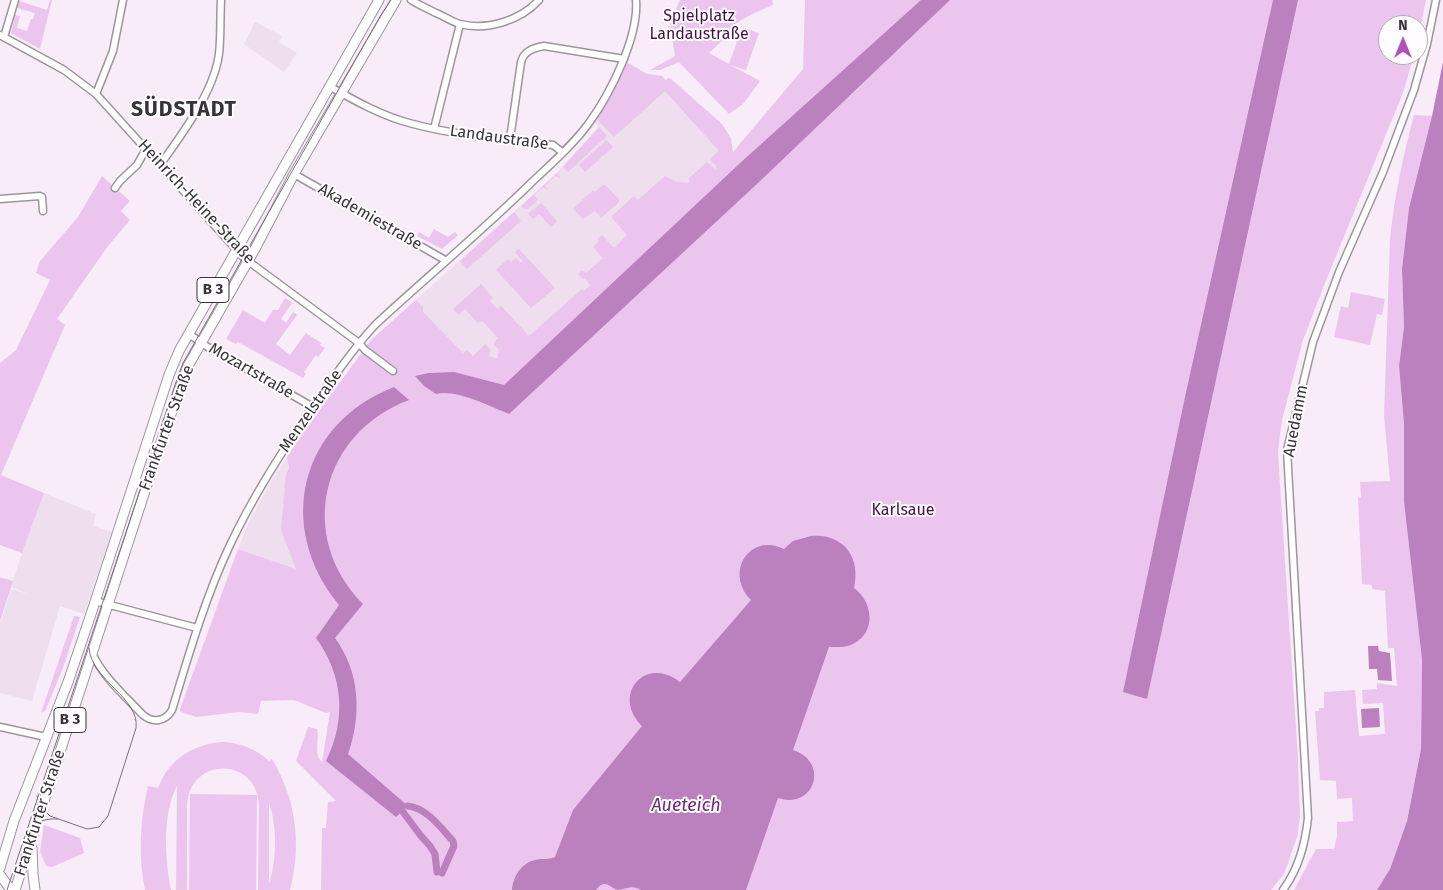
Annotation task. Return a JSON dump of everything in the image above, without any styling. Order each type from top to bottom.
[{"type":"main road","name":"Frankfurter Straße","points":[[0,868],[10,834],[70,676],[169,375],[179,351],[379,0]]},
{"type":"main road","name":"Frankfurter Straße","points":[[15,890],[182,381],[201,342],[248,261],[294,174],[396,0]]},
{"type":"main road","points":[[0,844],[10,834]]},
{"type":"main road","points":[[34,836],[32,855],[36,890]]},
{"type":"main road","points":[[0,875],[11,890]]},
{"type":"street","points":[[2,36],[14,0]]},
{"type":"street","points":[[96,94],[113,51],[123,0]]},
{"type":"street","points":[[160,165],[189,124],[214,74],[219,54],[221,0]]},
{"type":"street","points":[[411,0],[460,24],[478,26],[507,21],[521,15],[540,0]]},
{"type":"street","name":"Landaustraße","points":[[329,86],[383,114],[411,124],[434,129],[554,145],[562,152],[589,123],[605,97],[624,59],[632,32],[636,0]]},
{"type":"street","name":"Auedamm","points":[[1283,890],[1291,879],[1301,856],[1308,818],[1287,450],[1313,342],[1340,272],[1383,172],[1414,90],[1427,44],[1436,0]]},
{"type":"street","points":[[434,129],[460,24]]},
{"type":"street","name":"Heinrich-Heine-Straße","points":[[2,36],[64,70],[96,94],[248,261],[393,371]]},
{"type":"street","points":[[510,139],[521,62],[523,56],[528,51],[544,46],[624,59]]},
{"type":"street","points":[[115,188],[138,165],[146,149]]},
{"type":"street","name":"Menzelstraße","points":[[92,653],[95,661],[142,715],[149,720],[160,720],[170,713],[197,628],[216,578],[245,516],[275,464],[313,407],[358,343],[376,324],[513,201],[562,152]]},
{"type":"street","name":"Akademiestraße","points":[[294,174],[446,260]]},
{"type":"street","points":[[0,199],[40,196],[42,197],[43,211]]},
{"type":"street","name":"Mozartstraße","points":[[189,334],[313,407]]},
{"type":"street","points":[[95,601],[197,628]]},
{"type":"street","points":[[0,727],[46,737]]},
{"type":"shaded area","points":[[255,22],[282,36],[279,42],[297,53],[284,72],[244,44]]},
{"type":"shaded area","points":[[626,62],[647,74],[662,76],[731,142],[733,152],[584,291],[499,366],[473,359],[388,325],[556,174],[599,128],[595,123]]},
{"type":"shaded area","points":[[287,457],[298,570],[238,549],[248,524]]},
{"type":"shaded area","points":[[44,493],[96,514],[93,526],[112,532],[84,614],[60,606],[32,701],[0,693],[0,624],[11,589],[31,595],[11,587]]},
{"type":"green space","points":[[50,0],[52,0],[40,49],[11,33],[15,15],[20,16],[17,28],[27,31],[35,13],[17,8],[19,1],[47,10]]},
{"type":"green space","name":"Spielplatz Landaustraße","points":[[680,0],[772,0],[773,5],[735,24],[724,39],[709,53],[729,64],[742,27],[759,33],[746,70],[730,65],[760,81],[743,104],[729,114],[679,62],[660,70],[650,70],[675,56],[670,23]]},
{"type":"green space","name":"Karlsaue","points":[[805,0],[1426,0],[1423,15],[1378,15],[1378,65],[1411,65],[1403,93],[1303,340],[1282,420],[1278,450],[1300,816],[1297,837],[1284,874],[1271,890],[321,890],[322,828],[326,828],[328,802],[336,801],[296,761],[308,727],[317,729],[317,751],[322,762],[330,712],[326,713],[294,700],[261,701],[258,714],[239,712],[196,717],[181,712],[180,709],[238,549],[296,569],[281,530],[286,474],[289,468],[287,457],[371,340],[416,300],[423,307],[423,312],[463,353],[467,350],[473,356],[485,344],[491,350],[489,356],[497,359],[499,350],[493,344],[498,338],[482,321],[478,323],[465,309],[458,315],[453,309],[481,284],[493,298],[490,301],[497,309],[501,306],[529,336],[582,289],[584,291],[590,285],[585,278],[583,279],[578,274],[582,270],[586,273],[603,258],[593,247],[599,241],[597,239],[602,235],[614,248],[627,235],[612,218],[634,196],[638,200],[665,176],[677,182],[688,183],[690,181],[688,179],[707,162],[715,169],[717,167],[710,159],[719,151],[665,91],[614,137],[597,119],[626,62],[647,74],[662,76],[666,81],[667,78],[670,78],[722,124],[731,138],[733,152],[803,69]]},
{"type":"green space","points":[[1414,115],[1432,116],[1409,208],[1402,269],[1404,327],[1399,366],[1404,424],[1404,502],[1422,660],[1421,749],[1407,821],[1390,869],[1377,890],[1294,890],[1316,849],[1334,849],[1337,836],[1337,822],[1353,821],[1352,798],[1337,799],[1336,781],[1320,780],[1315,711],[1319,711],[1319,708],[1324,708],[1324,692],[1355,690],[1359,736],[1385,734],[1383,703],[1363,704],[1362,690],[1377,689],[1377,683],[1397,686],[1394,648],[1388,648],[1385,591],[1372,589],[1372,585],[1362,584],[1358,498],[1361,497],[1360,482],[1390,481],[1384,415],[1390,240],[1399,177]]},
{"type":"green space","points":[[599,127],[607,136],[568,172],[563,167],[557,174],[561,178],[555,176],[545,186],[548,190],[543,187],[534,195],[538,200],[528,209],[523,208],[521,206],[556,174]]},
{"type":"green space","points":[[606,140],[613,147],[585,172],[579,165]]},
{"type":"green space","points":[[102,176],[130,201],[121,211],[130,220],[108,246],[57,319],[65,325],[1,475],[44,493],[22,553],[0,545],[0,363],[16,350],[50,280],[36,273],[40,261],[78,217]]},
{"type":"green space","points":[[604,184],[619,199],[619,202],[601,218],[595,211],[583,219],[573,209],[593,190],[595,192]]},
{"type":"green space","points":[[541,203],[557,221],[551,227],[539,214],[533,219],[528,214]]},
{"type":"green space","points":[[514,212],[521,221],[467,269],[460,261]]},
{"type":"green space","points":[[434,229],[448,237],[455,232],[458,235],[442,249],[417,236],[419,232],[429,238]]},
{"type":"green space","points":[[519,249],[555,288],[531,308],[496,270],[508,259],[511,262],[516,258],[521,263],[523,261],[515,252]]},
{"type":"green space","points":[[1351,292],[1385,299],[1382,315],[1377,314],[1370,345],[1334,337],[1341,306],[1348,308]]},
{"type":"green space","points":[[285,298],[292,303],[281,319],[286,323],[293,312],[297,315],[276,344],[290,355],[306,333],[325,348],[318,357],[316,355],[304,372],[306,374],[303,378],[238,342],[236,344],[226,339],[243,310],[265,323],[273,310],[278,310]]},
{"type":"green space","points":[[0,577],[13,581],[0,621]]},
{"type":"green space","points":[[74,616],[80,617],[63,668],[45,711],[41,713]]},
{"type":"green space","points":[[223,742],[248,747],[269,761],[272,759],[280,774],[291,806],[296,839],[294,873],[290,890],[258,890],[259,805],[255,789],[247,778],[236,771],[223,769],[211,771],[199,778],[191,789],[187,805],[187,890],[176,890],[177,786],[169,810],[166,837],[167,865],[171,890],[145,890],[141,864],[141,838],[148,786],[158,788],[175,761],[192,750],[212,743]],"holes":[[[269,803],[275,832],[275,853],[269,883]]]},
{"type":"green space","points":[[190,794],[257,795],[256,890],[189,890]]},
{"type":"green space","points":[[44,825],[80,838],[84,853],[52,867],[46,866],[40,851]]},
{"type":"water","points":[[921,0],[950,0],[758,183],[509,414],[463,396],[444,393],[436,394],[424,386],[415,376],[429,373],[454,372],[504,385],[739,164]]},
{"type":"water","points":[[1273,0],[1298,0],[1147,699],[1123,692],[1185,397]]},
{"type":"water","points":[[1443,62],[1443,890],[1377,890],[1390,869],[1407,821],[1421,749],[1422,660],[1404,502],[1404,424],[1399,366],[1404,327],[1402,269],[1409,208],[1432,116]]},
{"type":"water","points":[[394,387],[409,400],[379,415],[355,436],[338,461],[328,489],[325,518],[330,548],[342,577],[363,604],[335,638],[350,665],[356,694],[355,724],[348,754],[408,806],[396,817],[326,761],[337,729],[339,698],[337,682],[332,667],[316,638],[339,605],[319,575],[307,543],[303,512],[307,481],[318,452],[336,426],[362,404]]},
{"type":"water","name":"Aueteich","points":[[811,536],[823,536],[833,539],[841,543],[847,550],[855,567],[854,588],[865,601],[870,617],[869,625],[861,639],[853,644],[844,647],[829,647],[793,750],[804,756],[811,764],[814,774],[813,783],[809,791],[801,797],[791,800],[778,798],[746,890],[641,890],[631,887],[617,890],[604,884],[596,890],[512,890],[514,880],[522,867],[535,860],[555,857],[573,810],[642,726],[633,714],[630,702],[631,691],[636,682],[644,676],[655,673],[667,675],[680,682],[751,600],[743,589],[740,578],[740,568],[744,558],[760,546],[771,545],[784,549],[793,541]]},
{"type":"water","points":[[1368,646],[1378,646],[1379,651],[1390,653],[1392,681],[1378,680],[1377,669],[1369,669]]},
{"type":"water","points":[[1379,708],[1380,727],[1362,728],[1361,709]]},
{"type":"waterway","points":[[408,806],[421,810],[453,841],[454,846],[442,873]]},
{"type":"waterway","points":[[403,812],[435,854],[437,872]]},
{"type":"tram line","points":[[7,890],[183,363],[391,0]]},
{"type":"tram line","points":[[37,796],[40,806],[50,816],[87,829],[99,827],[108,816],[136,728],[135,717],[131,707],[98,670],[89,648]]},
{"type":"tram line","points":[[27,833],[41,821],[58,819]]},
{"type":"district","name":"SÜDSTADT","points":[[184,110]]}]
